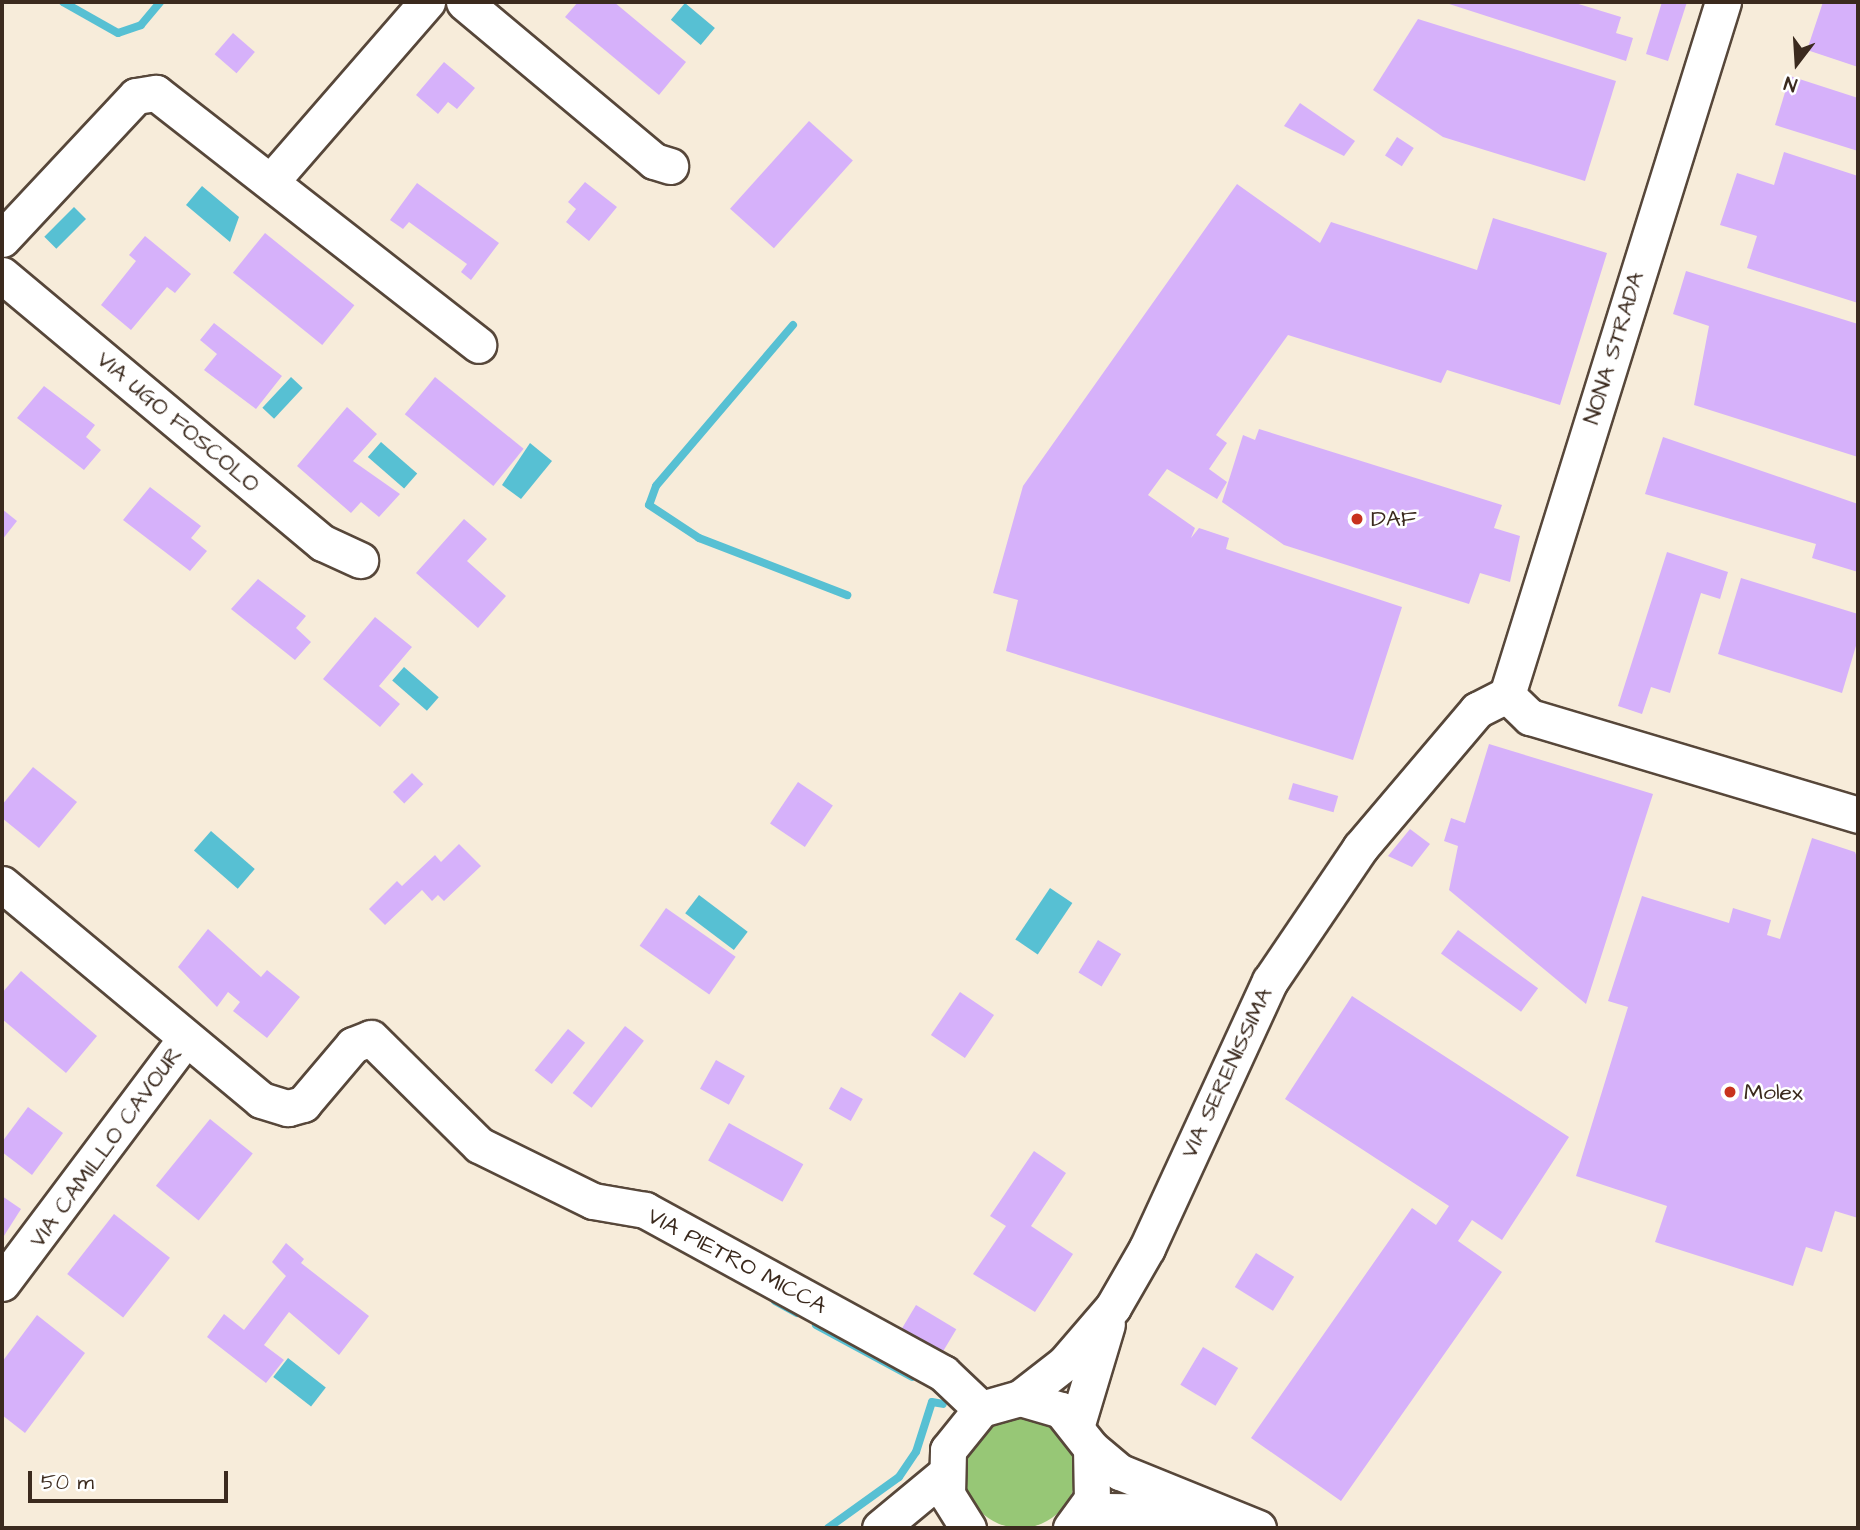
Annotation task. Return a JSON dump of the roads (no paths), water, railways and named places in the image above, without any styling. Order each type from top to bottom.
[{"type":"street","points":[[273,179],[427,2]]},
{"type":"street","points":[[464,2],[654,161],[670,166]]},
{"type":"street","name":"NONA STRADA","points":[[1507,695],[1723,2]]},
{"type":"street","points":[[2,239],[146,92],[167,99],[273,179],[478,345]]},
{"type":"street","name":"VIA UGO FOSCOLO","points":[[2,275],[323,543],[360,560]]},
{"type":"street","points":[[1507,695],[1530,718],[1858,815]]},
{"type":"street","name":"VIA SERENISSIMA","points":[[981,1409],[1020,1398],[1065,1363],[1112,1307],[1147,1248],[1270,981],[1360,848],[1477,710],[1507,695]]},
{"type":"street","name":"VIA PIETRO MICCA","points":[[2,884],[261,1100],[289,1108],[312,1096],[353,1045],[371,1038],[479,1146],[524,1172],[593,1201],[645,1210],[943,1373],[981,1409]]},
{"type":"street","name":"VIA CAMILLO CAVOUR","points":[[2,1283],[185,1039]]},
{"type":"street","name":"VIA SERENISSIMA","points":[[1075,1525],[1094,1486],[1084,1436],[1112,1307]]},
{"type":"street","points":[[1020,1398],[1061,1410],[1120,1472],[1258,1528]]},
{"type":"street","points":[[968,1528],[947,1495],[944,1475],[955,1438],[981,1409]]},
{"type":"street","points":[[880,1528],[944,1475]]},
{"type":"street","points":[[1075,1525],[1105,1511],[1221,1512]]},
{"type":"water","points":[[685,3],[715,28],[701,45],[671,20]]},
{"type":"water","points":[[202,186],[239,217],[230,242],[186,205]]},
{"type":"water","points":[[74,207],[86,219],[56,249],[44,237]]},
{"type":"water","points":[[291,377],[303,388],[274,419],[262,408]]},
{"type":"water","points":[[381,442],[417,473],[404,489],[368,457]]},
{"type":"water","points":[[530,443],[552,461],[521,499],[502,485]]},
{"type":"water","points":[[404,667],[439,697],[427,711],[392,681]]},
{"type":"water","points":[[211,831],[255,869],[238,889],[194,851]]},
{"type":"water","points":[[1050,888],[1072,903],[1038,954],[1015,939]]},
{"type":"water","points":[[699,895],[748,932],[734,950],[685,913]]},
{"type":"water","points":[[288,1358],[326,1388],[311,1406],[273,1377]]},
{"type":"waterway","points":[[63,2],[118,33],[141,25],[160,2]]},
{"type":"waterway","points":[[793,325],[656,486],[649,505],[699,538],[847,595]]},
{"type":"waterway","points":[[775,1301],[797,1313]]},
{"type":"waterway","points":[[816,1325],[912,1377]]},
{"type":"waterway","points":[[828,1528],[899,1477],[916,1452],[932,1402],[943,1404]]},
{"type":"place","name":"DAF","points":[[1357,519]]},
{"type":"place","name":"Molex","points":[[1730,1092]]}]
